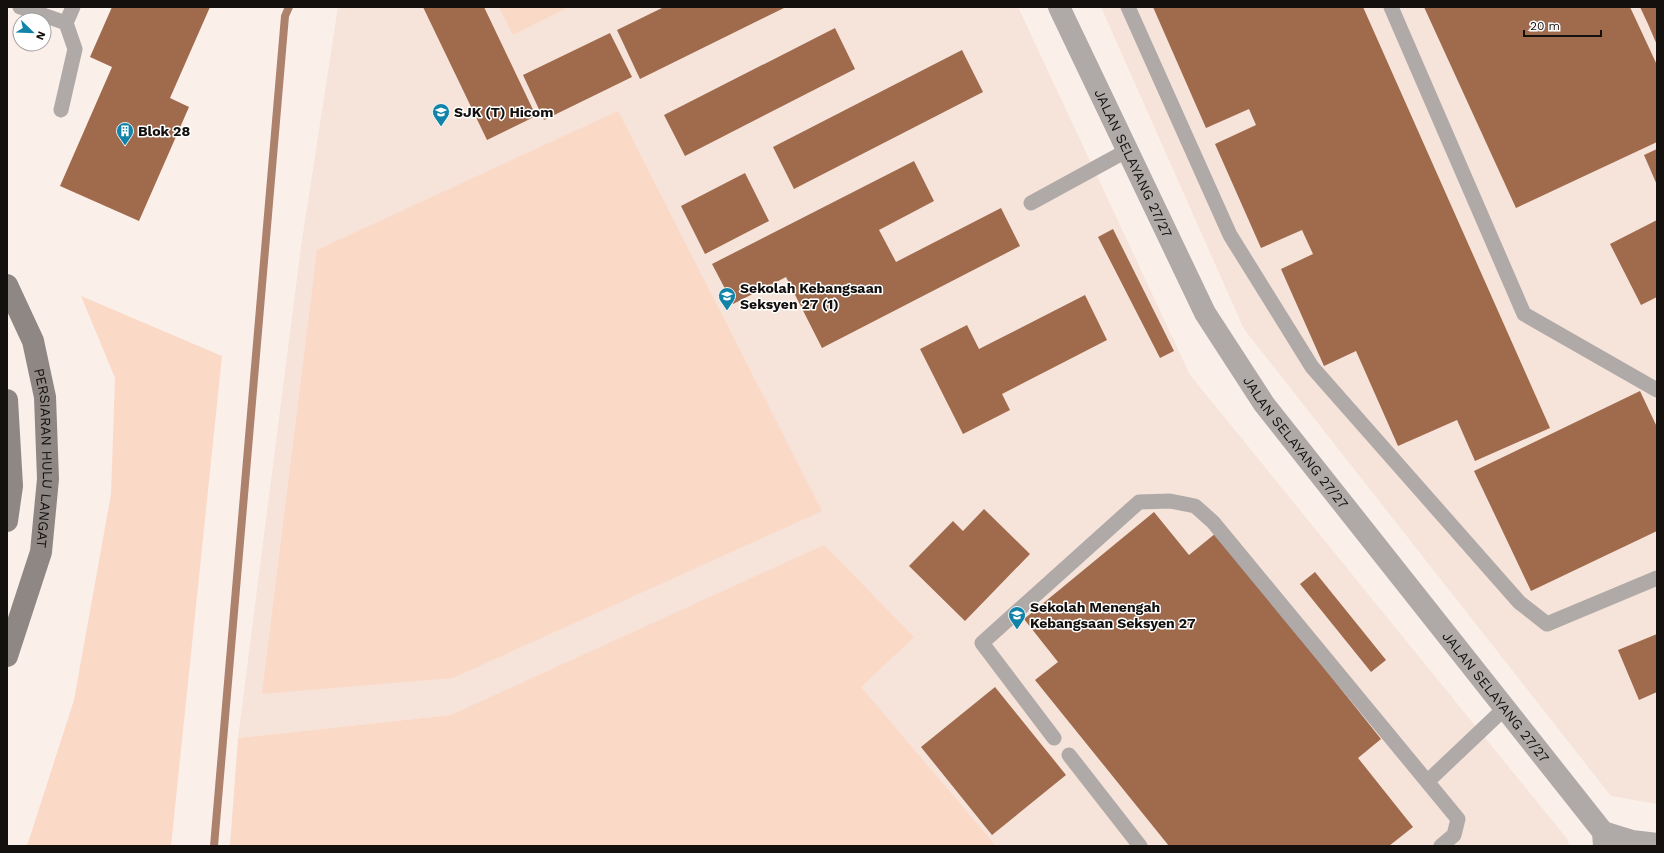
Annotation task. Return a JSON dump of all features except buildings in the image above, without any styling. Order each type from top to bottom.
[{"type":"main road","name":"PERSIARAN HULU LANGAT","points":[[7,284],[34,348],[45,397],[48,479],[41,552],[7,656]]},
{"type":"main road","name":"PERSIARAN HULU LANGAT","points":[[7,400],[12,486],[7,521]]},
{"type":"street","name":"JALAN SELAYANG 27/27","points":[[1059,7],[1205,313],[1264,404],[1505,708],[1604,839],[1657,844]]},
{"type":"lane","points":[[20,7],[66,23]]},
{"type":"lane","points":[[61,110],[75,48],[66,23],[73,7]]},
{"type":"lane","points":[[1128,7],[1230,235],[1312,367],[1519,602],[1547,624],[1657,578]]},
{"type":"lane","points":[[1391,7],[1524,314],[1657,390]]},
{"type":"lane","points":[[1031,203],[1128,150]]},
{"type":"lane","points":[[1054,738],[982,643],[1138,502],[1170,501],[1195,506],[1213,522],[1428,781],[1458,820],[1454,835],[1441,846]]},
{"type":"lane","points":[[1428,781],[1505,708]]},
{"type":"lane","points":[[1069,755],[1140,846]]},
{"type":"shaded area","points":[[338,7],[1018,7],[1190,375],[1568,840],[1569,846],[474,846],[451,715],[238,738],[301,247]]},
{"type":"shaded area","points":[[499,7],[569,7],[513,35]]},
{"type":"shaded area","points":[[1101,7],[1657,7],[1657,804],[1611,796],[1244,329]]},
{"type":"shaded area","points":[[618,111],[822,511],[453,678],[262,694],[317,250]]},
{"type":"shaded area","points":[[81,296],[222,356],[171,846],[27,846],[74,700],[111,494],[115,378]]},
{"type":"shaded area","points":[[824,545],[914,637],[861,687],[996,846],[230,846],[238,738],[451,715]]},
{"type":"waterway","points":[[214,846],[285,16],[289,7]]},
{"type":"place","name":"SJK (T) Hicom","points":[[441,127]]},
{"type":"place","name":"Blok 28","points":[[125,146]]},
{"type":"place","name":"Sekolah Kebangsaan Seksyen 27 (1)","points":[[727,311]]},
{"type":"place","name":"Sekolah Menengah Kebangsaan Seksyen 27","points":[[1017,630]]}]
